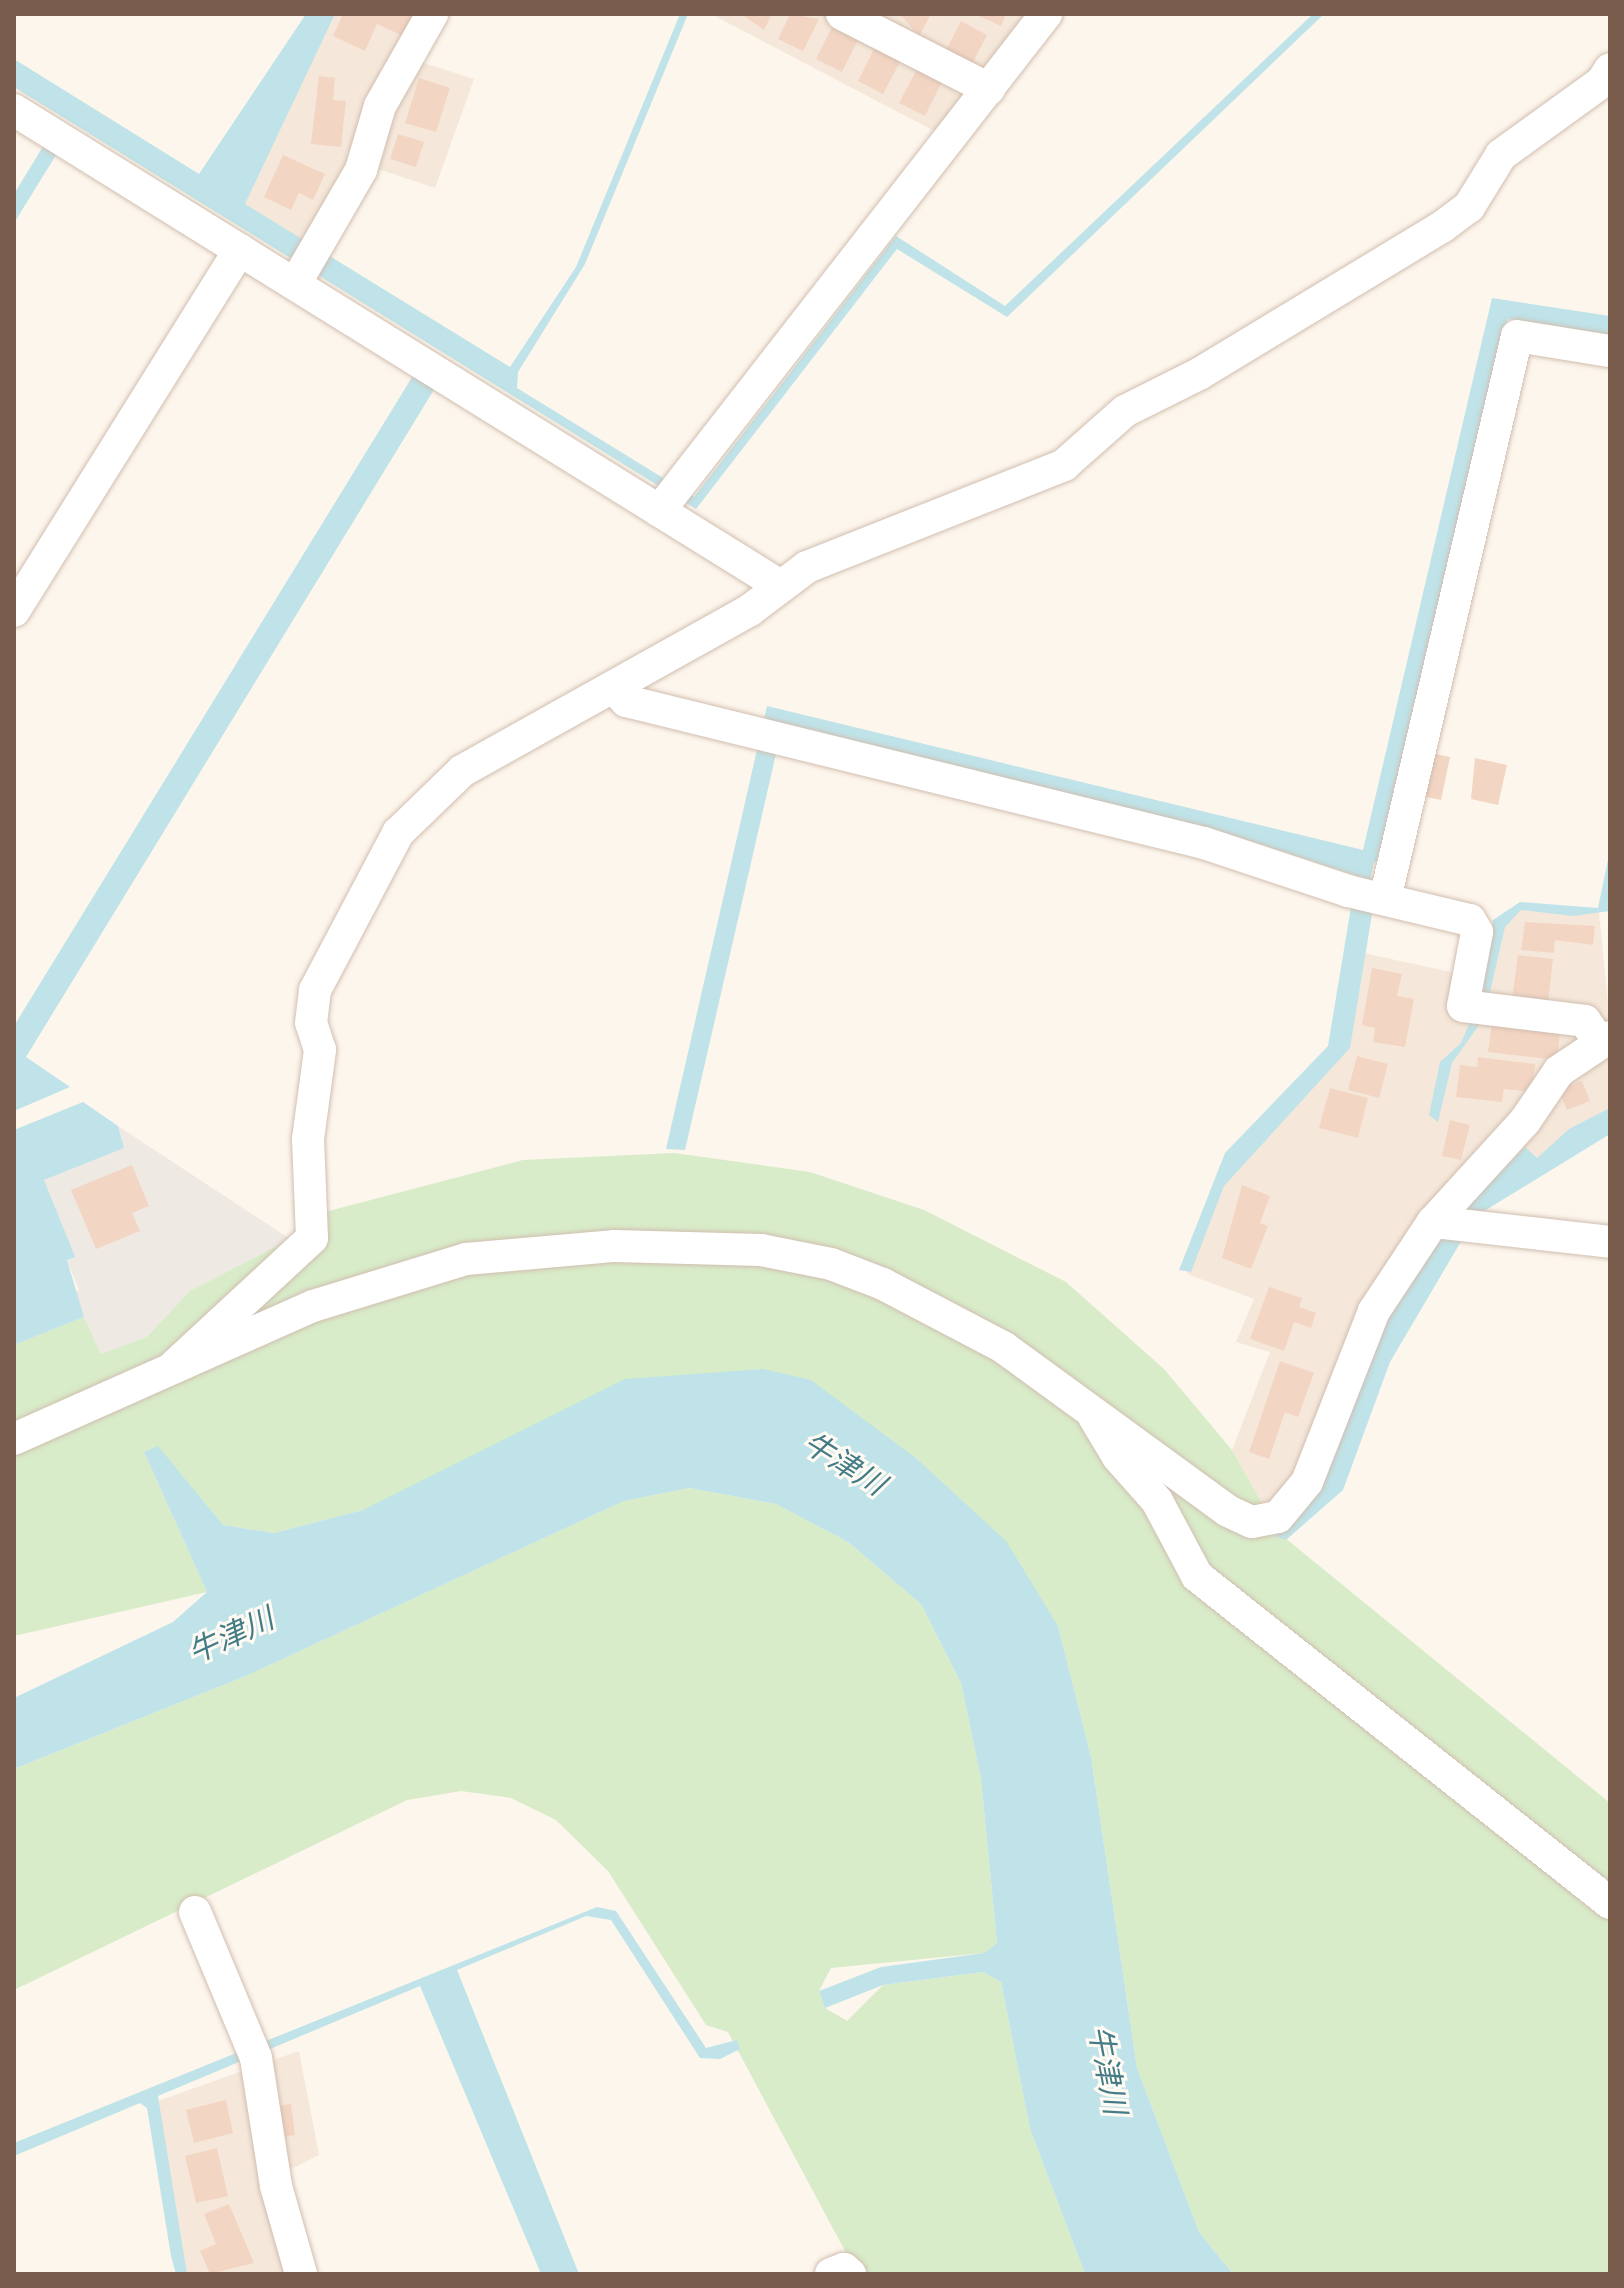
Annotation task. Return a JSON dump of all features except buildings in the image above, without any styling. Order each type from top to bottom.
[{"type":"street","points":[[295,284],[361,170],[380,106],[432,14]]},
{"type":"street","points":[[842,14],[989,89]]},
{"type":"street","points":[[670,498],[1046,14]]},
{"type":"street","points":[[174,1366],[312,1238],[308,1139],[320,1050],[311,1023],[315,990],[398,833],[462,771],[750,610],[779,585],[807,567],[1064,465],[1125,411],[1212,367],[1442,227],[1469,207],[1501,155],[1602,82],[1610,69]]},
{"type":"street","points":[[14,110],[295,284],[670,498],[779,585]]},
{"type":"street","points":[[14,611],[240,250]]},
{"type":"street","points":[[1385,899],[1517,336],[1610,351]]},
{"type":"street","points":[[14,1439],[313,1306],[466,1259],[615,1246],[761,1250],[831,1264],[883,1284],[1003,1347],[1228,1511],[1252,1522],[1278,1517],[1307,1482],[1374,1311],[1433,1222],[1525,1121],[1559,1071],[1604,1040],[1585,1021],[1463,1006],[1477,932],[1470,920],[1385,899],[1204,843],[626,701],[614,688]]},
{"type":"street","points":[[1433,1222],[1610,1242]]},
{"type":"street","points":[[1091,1412],[1118,1457],[1157,1501],[1197,1576],[1610,1903]]},
{"type":"street","points":[[195,1912],[253,2050],[276,2186],[301,2274]]},
{"type":"street","points":[[831,2274],[844,2269],[850,2274]]},
{"type":"shaded area","points":[[314,14],[441,14],[418,61],[474,79],[435,188],[375,168],[320,264],[206,194]]},
{"type":"shaded area","points":[[711,14],[1060,14],[959,144]]},
{"type":"shaded area","points":[[1521,905],[1599,912],[1610,1024],[1610,1123],[1492,1186],[1396,1309],[1279,1533],[1232,1450],[1270,1352],[1236,1342],[1254,1299],[1187,1274],[1228,1165],[1337,1051],[1354,951],[1488,980],[1496,924]]},
{"type":"shaded area","points":[[118,1126],[290,1239],[190,1291],[148,1337],[101,1354],[73,1293],[79,1290],[67,1260],[74,1257],[44,1180],[123,1148]]},
{"type":"shaded area","points":[[299,2051],[319,2155],[281,2174],[310,2274],[181,2274],[152,2103]]},
{"type":"green space","points":[[674,1153],[810,1172],[924,1210],[1066,1282],[1164,1369],[1232,1450],[1279,1533],[1610,1803],[1610,2274],[1233,2274],[1199,2232],[1137,2068],[1091,1757],[1058,1626],[917,1459],[363,1510],[274,1533],[223,1525],[158,1447],[144,1452],[207,1592],[14,1636],[14,1345],[84,1317],[101,1354],[147,1337],[190,1291],[290,1239],[302,1218],[523,1160]]},
{"type":"green space","points":[[689,1488],[776,1504],[848,1542],[921,1604],[961,1683],[981,1779],[997,1943],[984,1953],[831,1968],[819,1991],[825,2008],[847,2021],[883,1985],[983,1972],[1001,1982],[1030,2129],[1085,2274],[849,2274],[845,2251],[728,2032],[706,2025],[608,1871],[556,1820],[511,1798],[461,1791],[407,1800],[14,1990],[14,1769],[246,1676],[624,1501]]},
{"type":"water","points":[[306,14],[335,14],[245,204],[510,367],[576,267],[680,14],[688,14],[585,264],[518,372],[517,388],[694,497],[896,236],[1005,306],[1313,14],[1324,14],[1007,317],[897,249],[696,509],[14,87],[14,59],[199,174]]},
{"type":"water","points":[[47,140],[61,147],[14,223],[14,194]]},
{"type":"water","points":[[1492,298],[1610,316],[1610,335],[1508,319],[1382,863],[1374,862],[1370,880],[1238,837],[782,728],[685,1150],[666,1149],[767,706],[1363,850]]},
{"type":"water","points":[[414,374],[435,388],[26,1057],[70,1087],[14,1111],[14,1026]]},
{"type":"water","points":[[1610,850],[1610,911],[1573,916],[1521,910],[1505,927],[1484,1018],[1452,1063],[1438,1122],[1429,1115],[1440,1062],[1461,1043],[1481,996],[1493,920],[1520,902],[1598,908]]},
{"type":"water","points":[[1352,901],[1373,908],[1350,1048],[1224,1186],[1191,1272],[1179,1270],[1225,1153],[1328,1046]]},
{"type":"water","points":[[83,1102],[118,1126],[124,1148],[44,1180],[75,1257],[67,1260],[84,1317],[14,1345],[14,1130]]},
{"type":"water","points":[[1610,1108],[1610,1134],[1476,1216],[1390,1362],[1343,1490],[1286,1540],[1275,1536],[1325,1479],[1391,1309],[1438,1236],[1525,1147],[1537,1158],[1569,1129]]},
{"type":"water","name":"牛津川","points":[[763,1369],[811,1380],[917,1459],[1006,1541],[1058,1626],[1091,1757],[1137,2068],[1199,2232],[1233,2274],[1085,2274],[1030,2129],[1001,1982],[983,1972],[883,1985],[825,2008],[819,1991],[881,1967],[984,1953],[997,1943],[981,1779],[961,1683],[921,1604],[848,1542],[776,1504],[689,1488],[624,1501],[246,1676],[14,1769],[14,1698],[173,1622],[207,1592],[144,1452],[158,1446],[223,1525],[274,1533],[363,1510],[625,1379]]},
{"type":"water","points":[[597,1907],[616,1911],[706,2048],[737,2040],[740,2049],[720,2059],[700,2058],[611,1920],[586,1916],[457,1970],[579,2274],[541,2274],[420,1986],[158,2096],[187,2274],[176,2274],[171,2256],[147,2108],[140,2103],[14,2156],[14,2143]]}]
